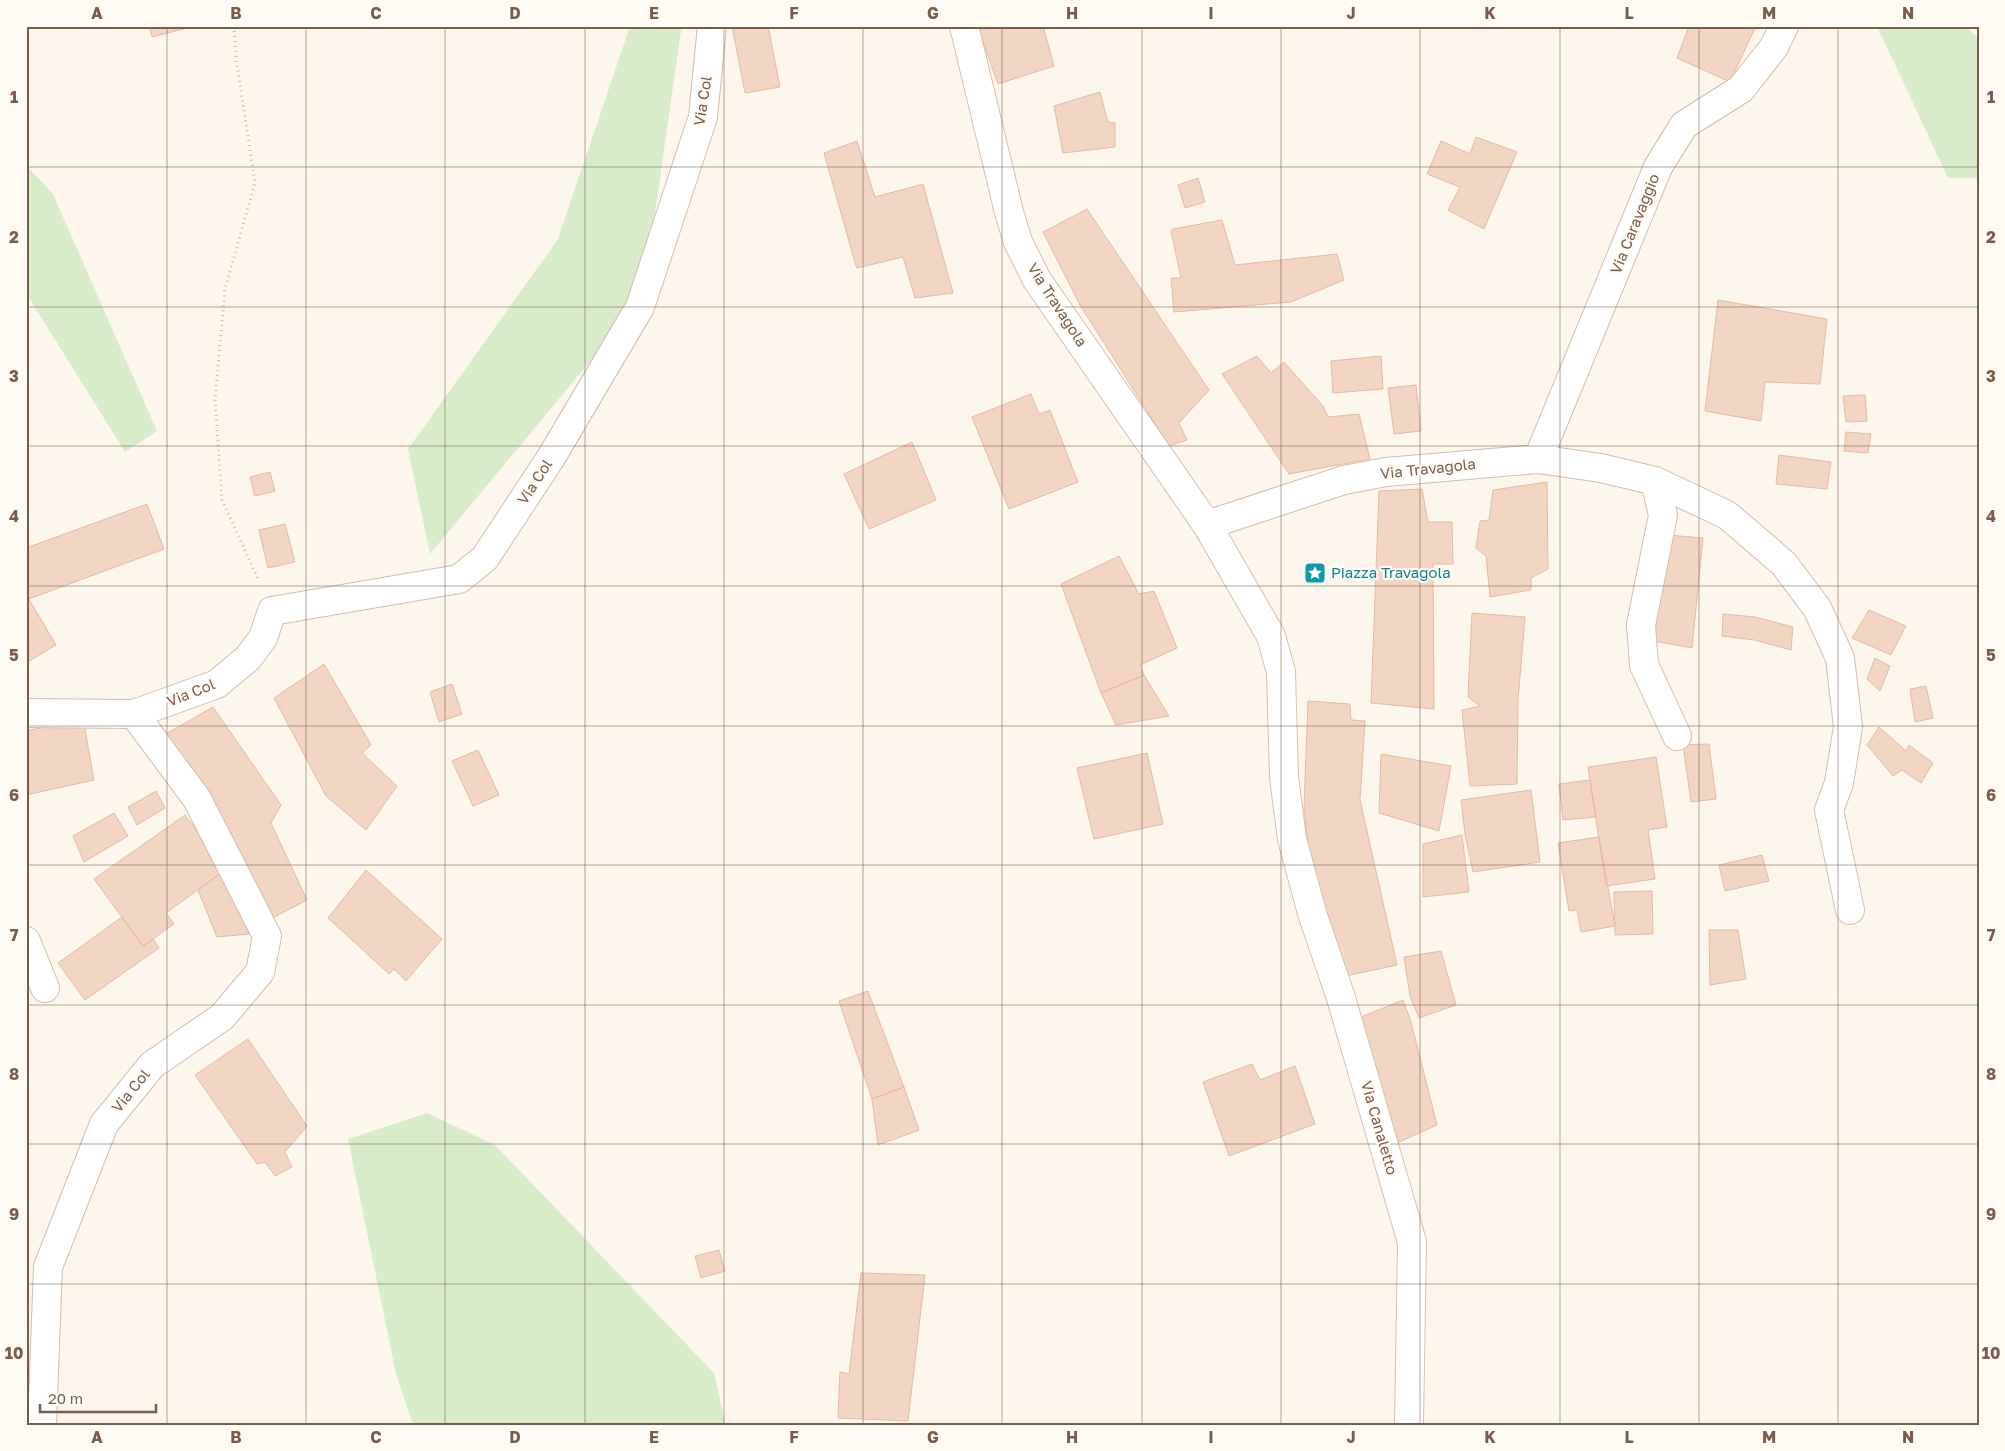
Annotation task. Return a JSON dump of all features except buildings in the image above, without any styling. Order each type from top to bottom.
[{"type":"street","name":"Via Col","points":[[26,713],[134,714],[217,684],[248,658],[263,638],[272,611],[459,579],[485,558],[552,456],[640,307],[704,117],[712,26]]},
{"type":"street","name":"Via Travagola","points":[[964,26],[1018,242],[1037,280],[1207,525],[1271,636],[1281,672],[1284,777],[1292,839]]},
{"type":"street","name":"Via Caravaggio","points":[[1538,459],[1658,167],[1684,125],[1741,89],[1774,47],[1784,26]]},
{"type":"street","name":"Via Travagola","points":[[1207,525],[1344,480],[1377,473],[1538,459],[1601,468],[1655,481],[1727,515],[1784,564],[1817,608],[1840,658],[1848,727],[1839,783],[1829,810],[1850,910]]},
{"type":"street","points":[[1655,481],[1663,515],[1641,625],[1644,665],[1677,736]]},
{"type":"street","name":"Via Col","points":[[42,1425],[48,1267],[104,1124],[152,1065],[222,1017],[260,972],[267,936],[197,799],[134,714]]},
{"type":"street","name":"Via Canaletto","points":[[1292,839],[1312,913],[1341,998],[1412,1242],[1410,1425]]},
{"type":"street","points":[[26,941],[45,988]]},
{"type":"path","points":[[234,26],[236,58],[254,183],[226,289],[215,400],[222,500],[272,611]]},
{"type":"green space","points":[[630,26],[680,26],[681,31],[643,298],[430,554],[408,449],[558,239]]},
{"type":"green space","points":[[1877,26],[1965,26],[1979,39],[1979,178],[1948,178]]},
{"type":"green space","points":[[26,165],[53,194],[157,431],[125,452],[26,293]]},
{"type":"green space","points":[[427,1113],[495,1145],[714,1373],[726,1425],[413,1425],[396,1374],[348,1139]]},
{"type":"place","name":"Piazza Travagola","points":[[1315,573]]}]
